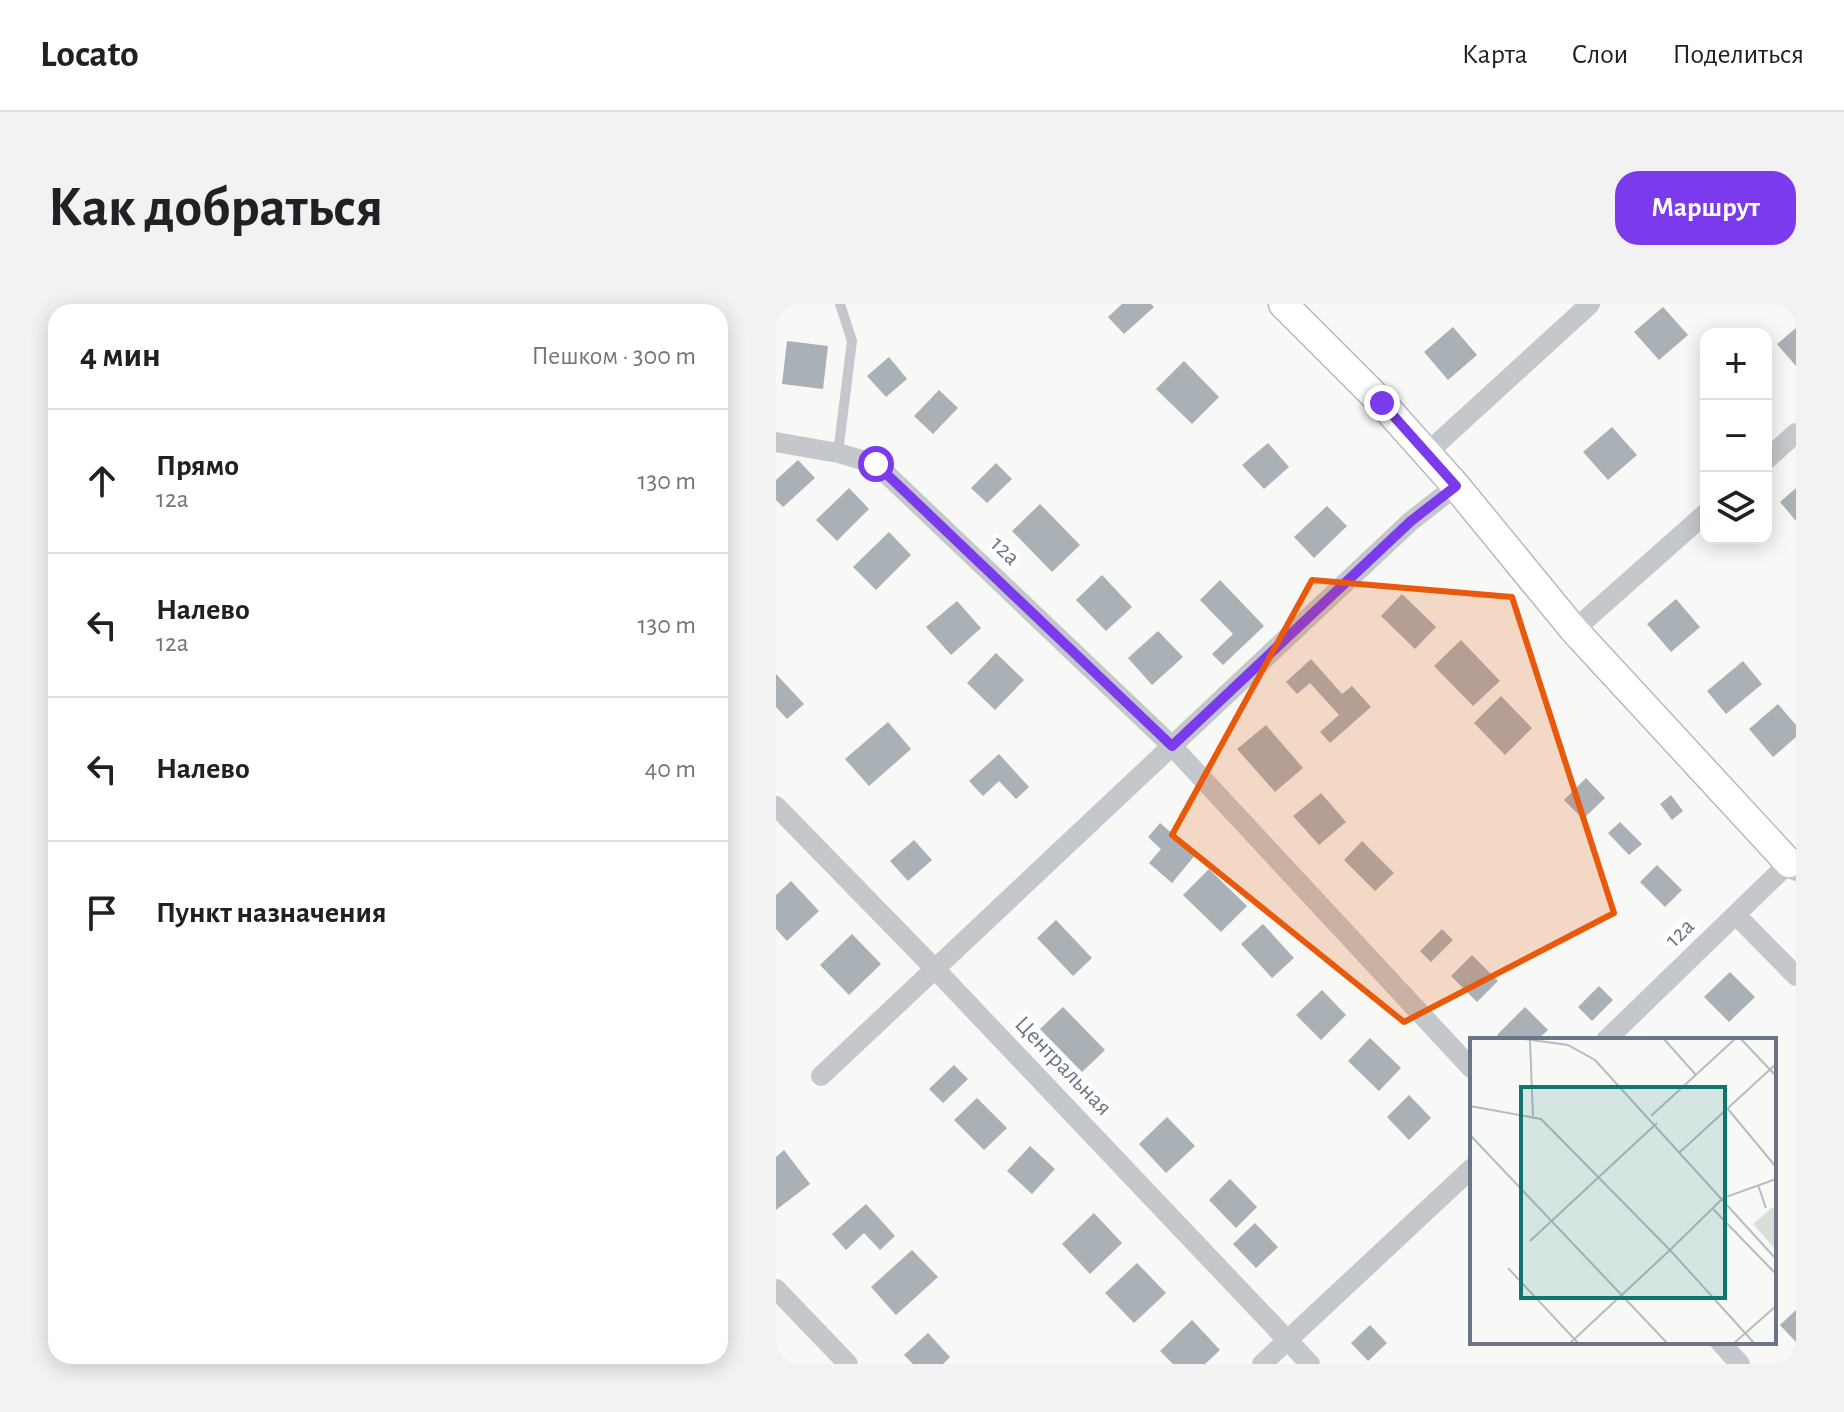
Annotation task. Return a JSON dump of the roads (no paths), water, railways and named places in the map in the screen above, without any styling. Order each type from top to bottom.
[{"type":"street","points":[[1283,304],[1382,403],[1456,486],[1574,630],[1794,865]]},
{"type":"street","points":[[1427,453],[1590,304]]},
{"type":"street","points":[[1772,455],[1796,433]]},
{"type":"street","name":"12а","points":[[776,442],[838,453],[876,464],[1172,746],[1470,1067]]},
{"type":"street","points":[[821,1076],[1411,521],[1456,486]]},
{"type":"street","points":[[1574,630],[1700,518]]},
{"type":"street","name":"Центральная","points":[[776,806],[1310,1364]]},
{"type":"street","name":"12а","points":[[1608,1038],[1736,915],[1794,865]]},
{"type":"street","points":[[1736,915],[1796,976]]},
{"type":"street","points":[[1262,1364],[1470,1170]]},
{"type":"street","points":[[776,1289],[848,1364]]},
{"type":"street","points":[[1722,1344],[1740,1364]]},
{"type":"lane","points":[[838,453],[852,341],[840,304]]}]
